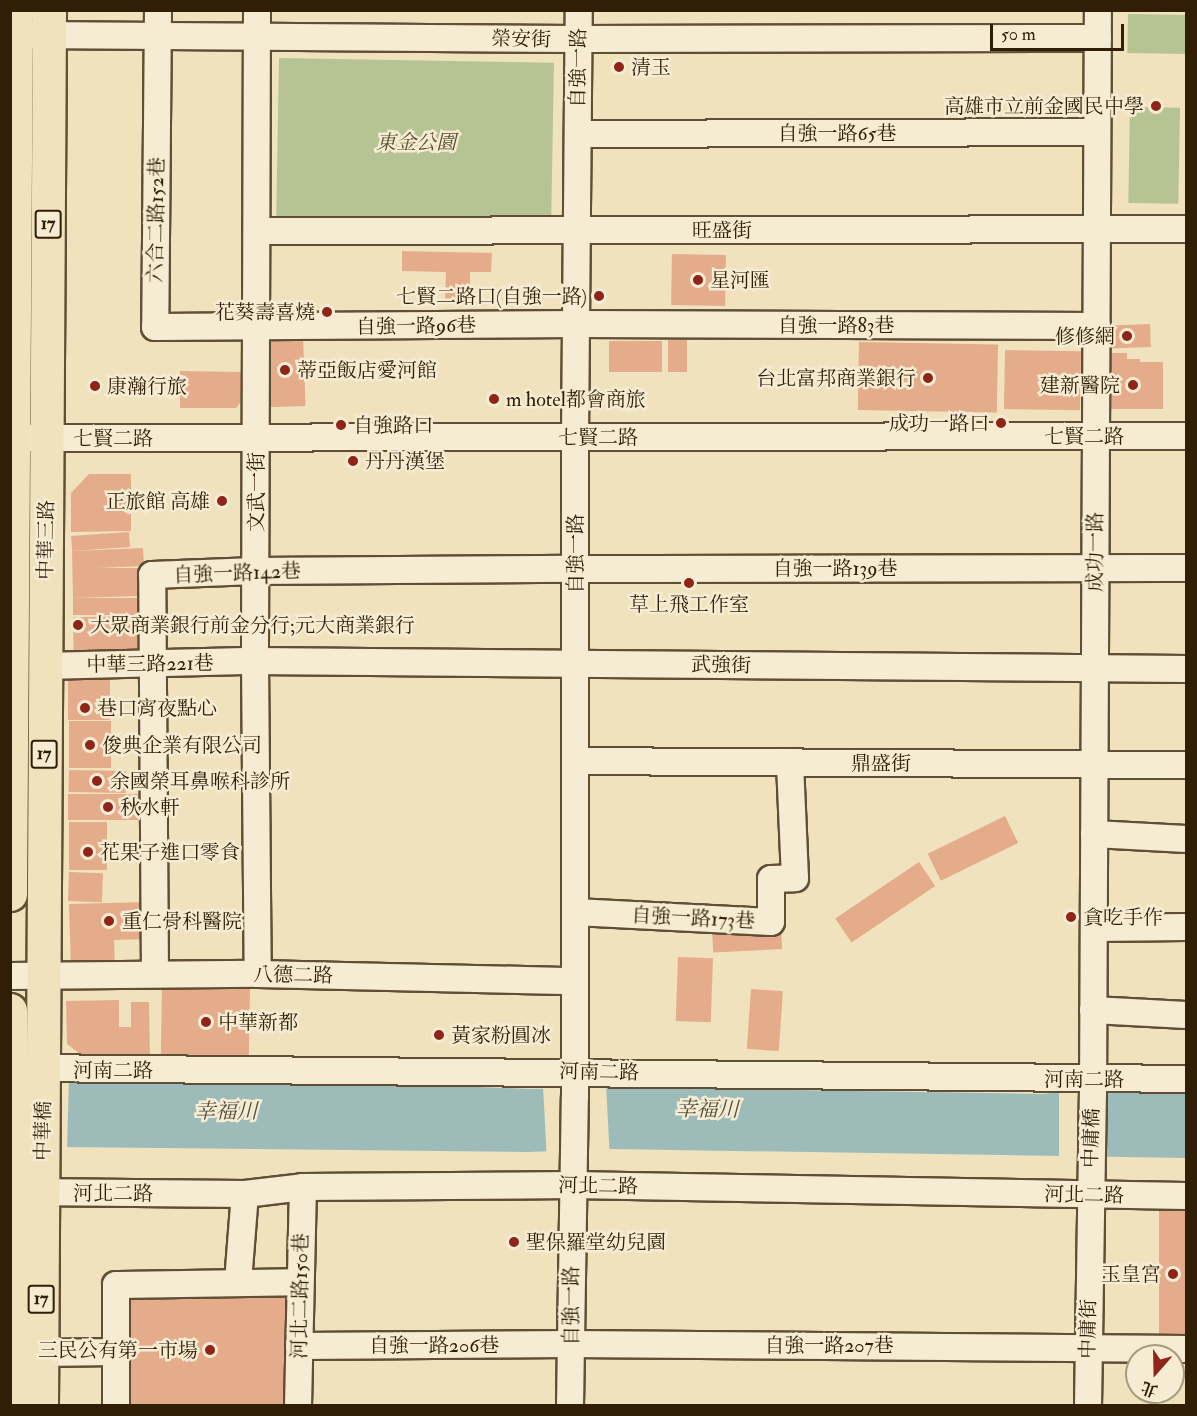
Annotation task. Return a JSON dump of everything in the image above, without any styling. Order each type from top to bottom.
[{"type":"main road","name":"中華三路","points":[[10,894],[16,22]]},
{"type":"main road","name":"中華三路","points":[[22,1068],[44,666],[48,438],[49,23]]},
{"type":"main road","name":"17","points":[[10,1010],[22,1068]]},
{"type":"main road","name":"中華橋","points":[[21,1192],[22,1068]]},
{"type":"main road","name":"17","points":[[16,1406],[22,1350],[21,1192]]},
{"type":"main road","name":"17","points":[[22,1350],[41,1406]]},
{"type":"street","name":"文武一街","points":[[257,10],[255,661],[258,974]]},
{"type":"street","name":"自強一路","points":[[570,1406],[575,1097],[575,438],[579,10]]},
{"type":"street","name":"成功一路","points":[[1093,1087],[1098,10]]},
{"type":"street","name":"榮安街","points":[[16,22],[158,23],[257,36],[579,39],[1098,38]]},
{"type":"street","name":"六合二路152巷","points":[[158,23],[155,327],[256,328]]},
{"type":"street","name":"自強一路65巷","points":[[578,134],[1097,132]]},
{"type":"street","name":"旺盛街","points":[[257,231],[1186,229]]},
{"type":"street","name":"自強一路96巷","points":[[256,328],[576,324]]},
{"type":"street","name":"自強一路83巷","points":[[576,324],[1097,326]]},
{"type":"street","name":"七賢二路","points":[[12,437],[1186,436]]},
{"type":"street","name":"自強一路139巷","points":[[575,569],[1186,568]]},
{"type":"street","name":"自強一路142巷","points":[[155,973],[152,575],[255,571],[575,569]]},
{"type":"street","name":"中華三路221巷","points":[[44,666],[255,661]]},
{"type":"street","name":"武強街","points":[[255,661],[1186,669]]},
{"type":"street","name":"鼎盛街","points":[[575,761],[1186,765]]},
{"type":"street","name":"自強一路173巷","points":[[575,912],[771,922],[771,879],[795,878],[790,762]]},
{"type":"street","points":[[1094,834],[1186,839]]},
{"type":"street","points":[[1094,928],[1186,927]]},
{"type":"street","name":"八德二路","points":[[26,976],[155,973],[575,981]]},
{"type":"street","points":[[1093,1010],[1186,1015]]},
{"type":"street","name":"河南二路","points":[[22,1068],[575,1072],[1093,1087],[1186,1079]]},
{"type":"street","name":"中庸橋","points":[[1090,1188],[1093,1087]]},
{"type":"street","name":"河北二路","points":[[21,1192],[244,1194],[303,1187],[572,1177],[1090,1188],[1186,1196]]},
{"type":"street","name":"河北二路150巷","points":[[298,1406],[303,1187]]},
{"type":"street","name":"中庸街","points":[[1088,1406],[1090,1188]]},
{"type":"street","points":[[238,1282],[244,1194]]},
{"type":"street","points":[[116,1406],[116,1285],[300,1282]]},
{"type":"street","name":"自強一路206巷","points":[[299,1346],[570,1344]]},
{"type":"street","name":"自強一路207巷","points":[[570,1344],[1186,1349]]},
{"type":"street","points":[[22,1350],[116,1352]]},
{"type":"green space","points":[[1128,14],[1186,15],[1185,54],[1127,53]]},
{"type":"green space","name":"東金公園","points":[[279,58],[554,63],[551,228],[276,223]]},
{"type":"green space","points":[[1130,107],[1180,108],[1178,204],[1128,203]]},
{"type":"water","name":"幸福川","points":[[231,1076],[530,1089],[615,1087],[1043,1094],[1068,1091],[1186,1093],[1186,1158],[612,1149],[527,1152],[65,1147],[64,1082]]},
{"type":"pier","points":[[69,1078],[67,1150],[18,1149],[10,1082]]},
{"type":"pier","points":[[606,1084],[610,1152],[547,1155],[543,1087]]},
{"type":"pier","points":[[1059,1089],[1107,1089],[1107,1161],[1059,1161]]},
{"type":"building","points":[[402,251],[492,253],[491,272],[470,272],[470,299],[445,299],[446,272],[402,271]]},
{"type":"building","name":"星河匯","points":[[672,254],[726,255],[725,306],[671,305]]},
{"type":"building","name":"修修網","points":[[1150,324],[1151,347],[1104,349],[1103,326]]},
{"type":"building","name":"蒂亞飯店愛河館","points":[[303,334],[306,406],[267,407],[264,335]]},
{"type":"building","points":[[668,340],[687,340],[687,372],[668,372]]},
{"type":"building","points":[[609,341],[662,341],[662,372],[609,372]]},
{"type":"building","name":"台北富邦商業銀行","points":[[859,342],[998,344],[997,412],[858,410]]},
{"type":"building","points":[[1005,350],[1081,351],[1080,410],[1004,409]]},
{"type":"building","name":"建新醫院","points":[[1103,353],[1127,353],[1127,359],[1140,359],[1140,362],[1163,362],[1163,409],[1103,409]]},
{"type":"building","points":[[180,371],[242,372],[243,399],[236,408],[180,408]]},
{"type":"building","points":[[89,474],[131,474],[131,531],[71,532],[71,493]]},
{"type":"building","points":[[129,532],[130,547],[72,551],[71,536]]},
{"type":"building","points":[[143,548],[144,566],[98,568],[141,568],[141,596],[73,598],[72,551]]},
{"type":"building","points":[[73,598],[139,598],[139,615],[73,615]]},
{"type":"building","points":[[140,616],[141,663],[74,664],[73,617]]},
{"type":"building","points":[[68,672],[110,672],[110,720],[68,720]]},
{"type":"building","points":[[69,721],[111,721],[111,768],[69,768]]},
{"type":"building","name":"余國榮耳鼻喉科診所","points":[[69,770],[126,771],[126,793],[69,792]]},
{"type":"building","name":"秋水軒","points":[[68,794],[147,794],[147,820],[68,820]]},
{"type":"building","points":[[1005,816],[1018,843],[941,881],[928,854]]},
{"type":"building","points":[[69,822],[107,822],[107,870],[69,870]]},
{"type":"building","points":[[919,862],[935,886],[851,943],[835,918]]},
{"type":"building","points":[[69,872],[103,873],[102,902],[68,901]]},
{"type":"building","name":"重仁骨科醫院","points":[[148,902],[149,939],[114,940],[115,969],[71,970],[69,904]]},
{"type":"building","points":[[781,928],[782,949],[713,953],[712,932]]},
{"type":"building","points":[[678,957],[713,958],[711,1022],[676,1021]]},
{"type":"building","name":"中華新都","points":[[162,987],[250,989],[249,1062],[161,1060]]},
{"type":"building","points":[[751,989],[783,991],[779,1051],[747,1049]]},
{"type":"building","points":[[119,1000],[119,1027],[131,1027],[131,1002],[149,1002],[150,1060],[89,1061],[67,1044],[66,1001]]},
{"type":"building","name":"玉皇宮","points":[[1159,1203],[1186,1203],[1186,1345],[1159,1344]]},
{"type":"building","name":"三民公有第一市場","points":[[126,1291],[296,1294],[294,1406],[124,1406]]},
{"type":"place","name":"清玉","points":[[619,67]]},
{"type":"place","name":"高雄市立前金國民中學","points":[[1156,106]]},
{"type":"place","name":"星河匯","points":[[698,280]]},
{"type":"place","name":"七賢二路口(自強一路)","points":[[599,296]]},
{"type":"place","name":"花葵壽喜燒","points":[[327,312]]},
{"type":"place","name":"修修網","points":[[1127,336]]},
{"type":"place","name":"蒂亞飯店愛河館","points":[[285,370]]},
{"type":"place","name":"台北富邦商業銀行","points":[[928,378]]},
{"type":"place","name":"建新醫院","points":[[1133,385]]},
{"type":"place","name":"康瀚行旅","points":[[95,386]]},
{"type":"place","name":"m hotel都會商旅","points":[[494,399]]},
{"type":"place","name":"成功一路口","points":[[1001,423]]},
{"type":"place","name":"自強路口","points":[[341,425]]},
{"type":"place","name":"丹丹漢堡","points":[[353,461]]},
{"type":"place","name":"正旅館 高雄","points":[[222,501]]},
{"type":"place","name":"草上飛工作室","points":[[689,583]]},
{"type":"place","name":"大眾商業銀行前金分行;元大商業銀行","points":[[78,625]]},
{"type":"place","name":"巷口宵夜點心","points":[[85,708]]},
{"type":"place","name":"俊典企業有限公司","points":[[90,745]]},
{"type":"place","name":"余國榮耳鼻喉科診所","points":[[97,781]]},
{"type":"place","name":"秋水軒","points":[[108,807]]},
{"type":"place","name":"花果子進口零食","points":[[88,852]]},
{"type":"place","name":"貪吃手作","points":[[1071,917]]},
{"type":"place","name":"重仁骨科醫院","points":[[109,921]]},
{"type":"place","name":"中華新都","points":[[206,1022]]},
{"type":"place","name":"黃家粉圓冰","points":[[439,1035]]},
{"type":"place","name":"聖保羅堂幼兒園","points":[[514,1242]]},
{"type":"place","name":"玉皇宮","points":[[1173,1274]]},
{"type":"place","name":"三民公有第一市場","points":[[210,1350]]}]
